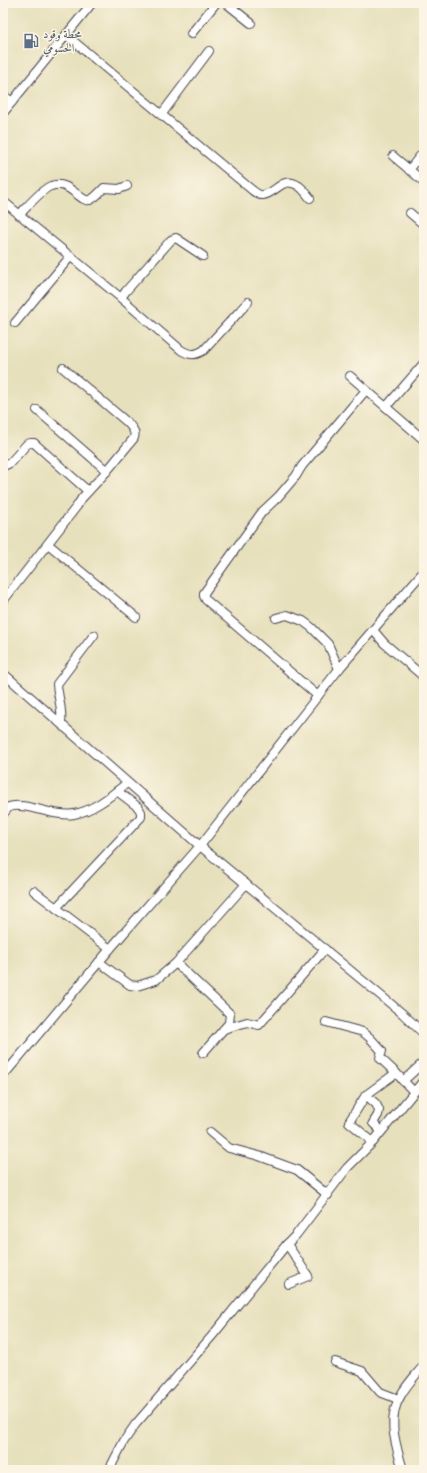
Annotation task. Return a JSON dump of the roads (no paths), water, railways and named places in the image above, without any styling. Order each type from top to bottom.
[{"type":"street","points":[[3,113],[92,3]]},
{"type":"street","points":[[191,34],[216,3]]},
{"type":"street","points":[[226,3],[251,24]]},
{"type":"street","points":[[66,35],[257,194],[265,195],[278,186],[288,183],[299,186],[310,198]]},
{"type":"street","points":[[161,115],[209,51]]},
{"type":"street","points":[[3,95],[12,102]]},
{"type":"street","points":[[409,170],[424,151]]},
{"type":"street","points":[[393,156],[424,182]]},
{"type":"street","points":[[19,215],[51,186],[58,185],[68,187],[82,198],[88,200],[104,188],[119,189],[127,186]]},
{"type":"street","points":[[3,201],[121,298],[180,350],[187,354],[193,355],[204,350],[248,302]]},
{"type":"street","points":[[410,214],[424,225]]},
{"type":"street","points":[[121,298],[171,240],[176,238],[203,256]]},
{"type":"street","points":[[14,323],[70,257]]},
{"type":"street","points":[[386,407],[424,363]]},
{"type":"street","points":[[3,600],[88,491],[134,438],[134,429],[64,368]]},
{"type":"street","points":[[350,376],[424,440]]},
{"type":"street","points":[[318,696],[206,600],[204,593],[262,512],[278,497],[296,476],[298,471],[366,390]]},
{"type":"street","points":[[37,410],[106,471]]},
{"type":"street","points":[[3,465],[10,463],[27,444],[34,444],[88,491]]},
{"type":"street","points":[[48,544],[136,616]]},
{"type":"street","points":[[3,1076],[110,949],[200,846],[339,669],[424,570]]},
{"type":"street","points":[[276,618],[287,615],[303,620],[328,644],[332,650],[339,669]]},
{"type":"street","points":[[374,630],[384,643],[424,676]]},
{"type":"street","points":[[61,723],[62,714],[56,684],[94,635]]},
{"type":"street","points":[[3,673],[200,846],[403,1014],[424,1034]]},
{"type":"street","points":[[3,814],[8,808],[14,806],[72,815],[87,810],[127,783]]},
{"type":"street","points":[[56,908],[141,817],[142,812],[138,807],[117,791]]},
{"type":"street","points":[[99,962],[130,985],[137,986],[156,980],[176,963],[246,884]]},
{"type":"street","points":[[34,891],[110,949]]},
{"type":"street","points":[[224,1029],[247,1022],[259,1025],[324,949]]},
{"type":"street","points":[[176,963],[230,1014],[229,1023],[203,1053]]},
{"type":"street","points":[[326,1022],[363,1032],[382,1051],[380,1058],[414,1092]]},
{"type":"street","points":[[403,1081],[424,1062]]},
{"type":"street","points":[[372,1142],[349,1122],[366,1095],[396,1073]]},
{"type":"street","points":[[109,1470],[124,1441],[151,1405],[212,1336],[296,1235],[328,1195],[347,1168],[372,1142],[424,1080]]},
{"type":"street","points":[[366,1095],[376,1104],[379,1110],[373,1123],[381,1131]]},
{"type":"street","points":[[210,1132],[229,1148],[259,1156],[296,1170],[328,1195]]},
{"type":"street","points":[[287,1244],[308,1276],[289,1284]]},
{"type":"street","points":[[335,1362],[362,1371],[380,1392],[398,1399]]},
{"type":"street","points":[[404,1470],[392,1427],[393,1417],[398,1399],[424,1365]]},
{"type":"place","name":"محطة وقود الحسومي","points":[[31,41]]}]
